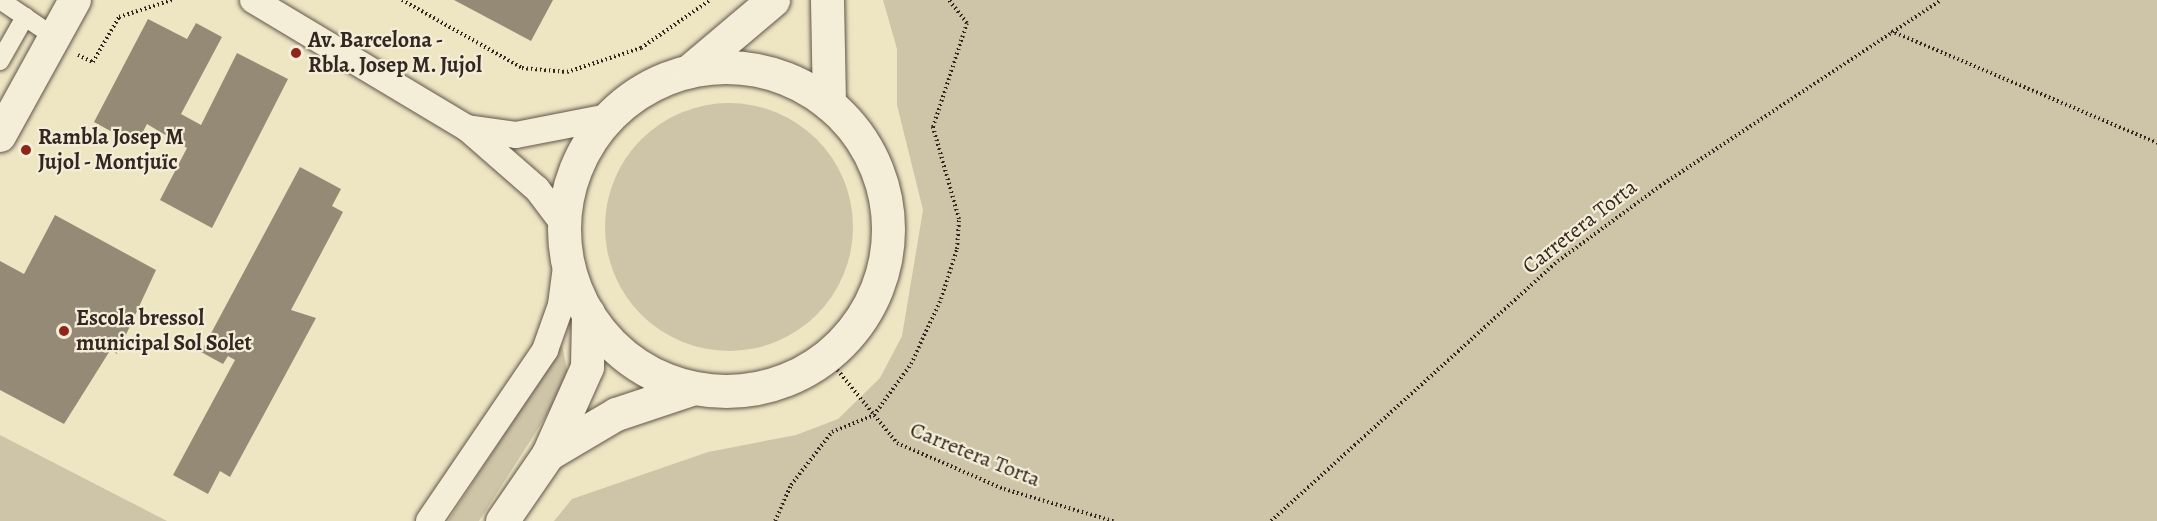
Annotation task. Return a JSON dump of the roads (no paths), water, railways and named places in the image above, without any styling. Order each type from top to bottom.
[{"type":"main road","points":[[689,71],[773,0]]},
{"type":"main road","points":[[827,0],[829,104]]},
{"type":"main road","points":[[548,454],[615,414],[694,388],[753,389],[792,377],[826,356],[868,305],[887,241],[885,203],[874,165],[855,132],[829,104],[791,80],[763,71],[726,67],[689,71],[646,88],[609,117],[577,167],[565,226],[567,259],[588,313],[627,357],[694,388]]},
{"type":"main road","points":[[502,521],[548,454],[587,367],[588,313]]},
{"type":"street","points":[[0,0],[47,32]]},
{"type":"street","points":[[0,136],[75,0]]},
{"type":"street","points":[[253,0],[467,128],[537,189],[565,226]]},
{"type":"street","points":[[0,61],[25,16]]},
{"type":"street","points":[[467,128],[516,135],[609,117]]},
{"type":"street","points":[[429,521],[544,350],[561,305],[567,259]]},
{"type":"place","name":"Av. Barcelona - Rbla. Josep M. Jujol","points":[[296,53]]},
{"type":"place","name":"Rambla Josep M Jujol - Montjuïc","points":[[26,150]]},
{"type":"place","name":"Escola bressol municipal Sol Solet","points":[[64,331]]}]
